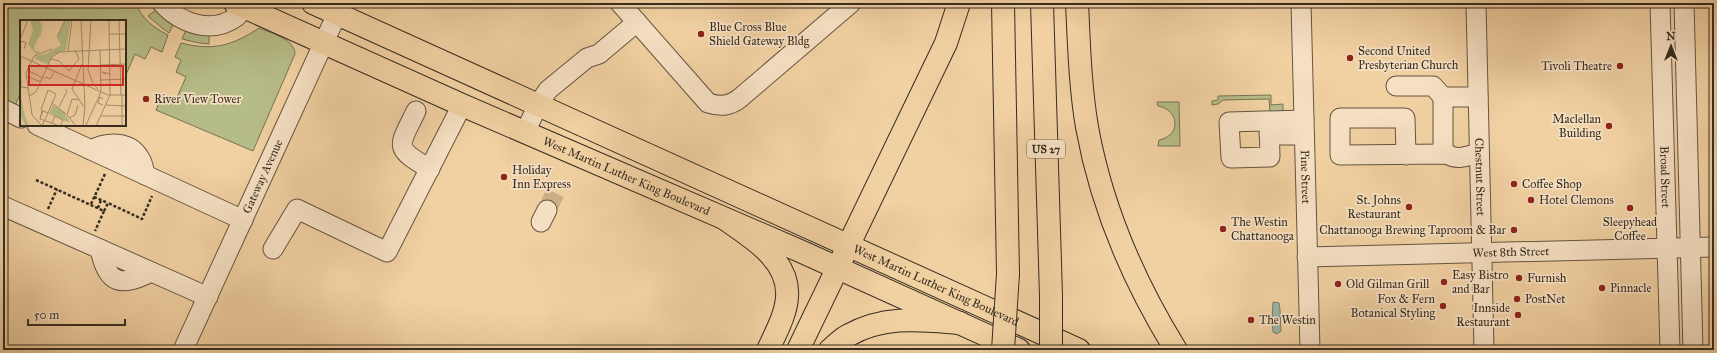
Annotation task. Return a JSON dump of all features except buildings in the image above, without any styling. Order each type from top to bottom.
[{"type":"main road","name":"West Martin Luther King Boulevard","points":[[313,3],[340,9],[538,105],[1079,350]]},
{"type":"main road","points":[[798,350],[946,43],[959,3]]},
{"type":"main road","points":[[1002,3],[1008,274],[1012,350]]},
{"type":"main road","name":"US 27","points":[[1042,3],[1051,350]]},
{"type":"main road","points":[[1077,3],[1081,79],[1087,126],[1105,200],[1135,273],[1163,329],[1176,350]]},
{"type":"main road","name":"West Martin Luther King Boulevard","points":[[239,5],[462,105],[725,218],[1019,350]]},
{"type":"main road","points":[[725,218],[767,251],[782,270],[786,281],[786,305],[768,350]]},
{"type":"main road","points":[[1002,350],[1008,274]]},
{"type":"main road","points":[[830,350],[848,335],[877,323],[909,319],[960,323]]},
{"type":"street","points":[[162,3],[170,12],[185,22],[204,26],[222,23],[236,17],[239,5]]},
{"type":"street","points":[[525,132],[538,105],[548,90],[587,58],[599,54],[629,13],[708,103],[717,106],[734,103],[851,3]]},
{"type":"street","name":"Pine Street","points":[[1301,3],[1310,350]]},
{"type":"street","name":"Chestnut Street","points":[[1476,3],[1478,97],[1476,154],[1482,253],[1484,350]]},
{"type":"street","name":"Broad Street","points":[[1660,3],[1670,350]]},
{"type":"street","name":"Broad Street","points":[[1684,3],[1693,350]]},
{"type":"street","name":"Gateway Avenue","points":[[183,350],[340,9]]},
{"type":"street","points":[[1396,86],[1432,86],[1443,97],[1445,154]]},
{"type":"street","points":[[1443,97],[1478,97]]},
{"type":"street","points":[[273,249],[297,209],[387,252],[462,105]]},
{"type":"street","points":[[3,109],[20,118]]},
{"type":"street","points":[[416,111],[402,142],[403,149],[409,157],[430,169]]},
{"type":"street","points":[[39,126],[91,150],[110,170],[243,220]]},
{"type":"street","points":[[1269,128],[1304,128]]},
{"type":"street","points":[[91,150],[103,144],[111,143],[124,145],[132,149],[139,156],[145,184]]},
{"type":"street","points":[[1406,155],[1445,154],[1452,150],[1459,149],[1466,149],[1476,154]]},
{"type":"street","points":[[3,206],[94,239],[106,271],[118,280],[130,282],[151,272],[208,297]]},
{"type":"street","name":"West 8th Street","points":[[1308,257],[1714,247]]},
{"type":"path","points":[[91,204],[110,170]]},
{"type":"path","points":[[36,180],[104,210]]},
{"type":"path","points":[[94,197],[142,219],[152,196],[145,184]]},
{"type":"path","points":[[54,213],[47,210],[57,189]]},
{"type":"path","points":[[98,208],[101,200]]},
{"type":"path","points":[[94,239],[108,203]]},
{"type":"green space","points":[[9,3],[136,3],[141,13],[149,22],[168,35],[162,52],[151,47],[145,59],[135,54],[126,75],[126,20],[20,20],[20,94],[14,108],[3,103],[3,16]]},
{"type":"green space","points":[[157,9],[174,23],[169,33],[148,16]]},
{"type":"green space","points":[[187,28],[209,33],[209,44],[182,39]]},
{"type":"green space","points":[[259,28],[287,40],[294,49],[295,54],[253,151],[156,110],[162,96],[175,102],[186,77],[176,72],[181,60],[175,57],[181,43],[203,47],[213,47],[231,43]]},
{"type":"green space","points":[[1271,95],[1271,105],[1283,104],[1283,113],[1270,112],[1269,99],[1223,100],[1218,104],[1212,105],[1212,101],[1218,100],[1218,96]]},
{"type":"green space","points":[[1157,102],[1179,102],[1180,146],[1158,146],[1159,140],[1166,138],[1171,134],[1175,123],[1171,112],[1158,106]]},
{"type":"shaded area","points":[[1273,302],[1279,303],[1280,306],[1281,331],[1277,334],[1273,332]]},
{"type":"tunnel","points":[[547,210],[559,185]]},
{"type":"place","name":"Blue Cross Blue Shield Gateway Bldg","points":[[701,34]]},
{"type":"place","name":"Second United Presbyterian Church","points":[[1350,58]]},
{"type":"place","name":"Tivoli Theatre","points":[[1620,66]]},
{"type":"place","name":"River View Tower","points":[[146,99]]},
{"type":"place","name":"Maclellan Building","points":[[1609,126]]},
{"type":"place","name":"Holiday Inn Express","points":[[504,177]]},
{"type":"place","name":"Coffee Shop","points":[[1514,184]]},
{"type":"place","name":"Hotel Clemons","points":[[1531,200]]},
{"type":"place","name":"St. Johns Restaurant","points":[[1409,207]]},
{"type":"place","name":"Sleepyhead Coffee","points":[[1630,208]]},
{"type":"place","name":"The Westin Chattanooga","points":[[1223,229]]},
{"type":"place","name":"Chattanooga Brewing Taproom & Bar","points":[[1514,230]]},
{"type":"place","name":"Furnish","points":[[1519,278]]},
{"type":"place","name":"Easy Bistro and Bar","points":[[1444,282]]},
{"type":"place","name":"Old Gilman Grill","points":[[1338,284]]},
{"type":"place","name":"Pinnacle","points":[[1602,288]]},
{"type":"place","name":"PostNet","points":[[1517,299]]},
{"type":"place","name":"Fox & Fern Botanical Styling","points":[[1443,306]]},
{"type":"place","name":"Innside Restaurant","points":[[1518,315]]},
{"type":"place","name":"The Westin","points":[[1251,320]]}]
